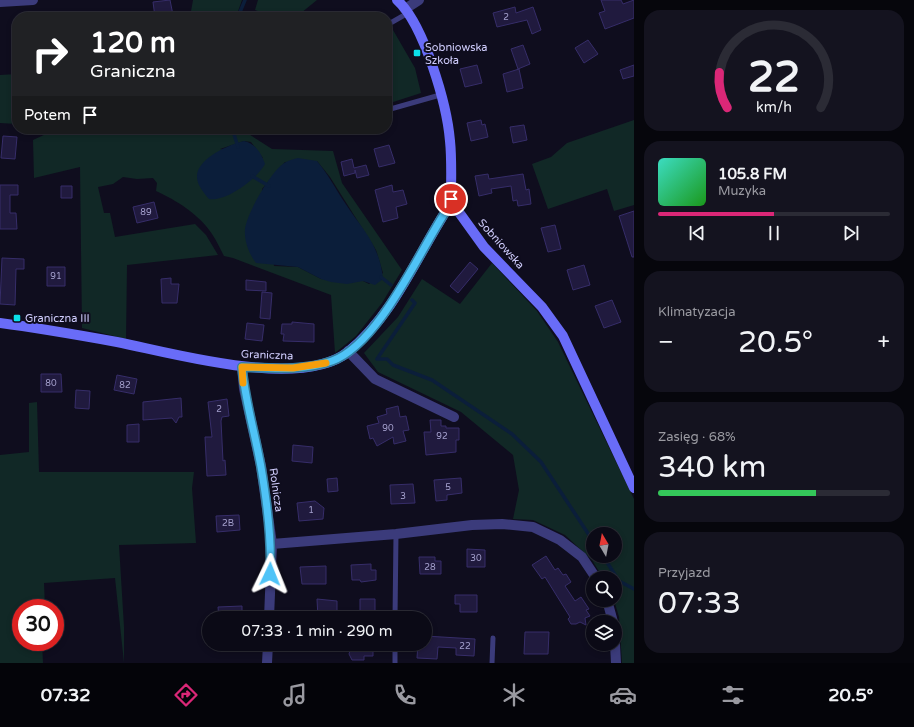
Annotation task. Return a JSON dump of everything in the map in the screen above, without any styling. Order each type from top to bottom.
[{"type":"street","points":[[0,2],[33,0]]},
{"type":"street","name":"Sobniowska","points":[[397,0],[406,11],[422,39],[440,94],[450,141],[451,199],[456,209],[484,247],[542,307],[563,336],[634,488]]},
{"type":"street","points":[[406,11],[419,0]]},
{"type":"street","name":"Graniczna","points":[[0,323],[56,330],[242,367],[270,368],[309,366],[333,361],[348,351],[368,332],[400,289],[446,211],[451,199]]},
{"type":"street","points":[[348,351],[375,379],[454,417]]},
{"type":"street","name":"Rolnicza","points":[[242,367],[244,389],[261,466],[272,544],[269,611]]},
{"type":"street","points":[[272,544],[396,534],[472,525],[502,524],[534,527],[560,540],[582,557],[591,571]]},
{"type":"street","points":[[267,663],[268,651]]},
{"type":"street","points":[[615,651],[616,663]]},
{"type":"lane","points":[[392,21],[406,11]]},
{"type":"lane","points":[[392,108],[440,94]]},
{"type":"lane","points":[[395,611],[396,534]]},
{"type":"lane","points":[[492,663],[493,638]]},
{"type":"lane","points":[[395,651],[395,663]]},
{"type":"green space","points":[[193,0],[242,0],[238,12],[191,12]]},
{"type":"green space","points":[[258,0],[317,0],[302,12],[261,12],[255,10]]},
{"type":"green space","points":[[392,30],[415,68],[421,93],[392,102]]},
{"type":"green space","points":[[12,74],[12,124],[0,123],[0,75]]},
{"type":"green space","points":[[634,120],[634,205],[614,211],[607,189],[548,209],[532,164],[551,157],[567,143]]},
{"type":"green space","points":[[46,134],[249,134],[272,149],[333,151],[342,183],[402,270],[382,303],[356,336],[335,353],[331,295],[233,258],[224,256],[207,227],[187,209],[156,191],[157,183],[153,178],[137,179],[123,177],[113,184],[98,187],[104,213],[110,213],[115,237],[195,224],[206,235],[218,255],[127,265],[126,339],[82,328],[80,167],[34,178],[33,140]],"holes":[[[244,141],[251,142],[263,158],[220,149]],[[317,161],[330,177],[376,250],[383,273],[369,284],[363,281],[321,279],[298,267],[274,266],[262,189],[285,162]]]},
{"type":"green space","points":[[492,263],[537,311],[558,342],[634,499],[634,663],[622,663],[622,615],[618,615],[616,607],[622,607],[622,571],[599,571],[594,563],[622,563],[622,527],[586,527],[586,554],[565,535],[533,520],[513,519],[519,490],[513,455],[461,412],[378,372],[364,353],[398,317],[422,279],[460,304]]},
{"type":"green space","points":[[37,402],[39,472],[194,472],[192,488],[196,543],[119,545],[124,627],[124,663],[115,578],[44,583],[45,599],[12,599],[12,651],[42,651],[43,663],[0,663],[0,455],[29,452],[29,403]]},
{"type":"water","points":[[244,141],[252,144],[258,150],[265,164],[255,176],[232,193],[224,197],[209,199],[198,183],[198,170],[208,158],[215,153],[231,145]]},
{"type":"water","points":[[298,158],[317,161],[369,238],[378,256],[383,279],[375,285],[363,281],[347,284],[331,282],[321,279],[298,267],[256,263],[253,259],[245,238],[245,229],[250,213],[267,182],[280,166],[290,160]]},
{"type":"building","points":[[170,0],[172,12],[154,12],[153,2]]},
{"type":"building","points":[[601,0],[621,0],[623,4],[634,0],[634,18],[605,29],[599,13],[605,11]]},
{"type":"building","points":[[515,7],[516,13],[533,7],[541,30],[532,34],[527,20],[497,27],[493,13]]},
{"type":"building","points":[[588,40],[598,54],[584,63],[575,48]]},
{"type":"building","points":[[523,45],[530,64],[518,69],[511,49]]},
{"type":"building","points":[[477,65],[482,83],[465,87],[460,69]]},
{"type":"building","points":[[634,65],[634,76],[623,79],[620,70]]},
{"type":"building","points":[[519,69],[523,88],[507,92],[503,74]]},
{"type":"building","points":[[481,120],[482,125],[485,124],[488,137],[471,141],[467,123]]},
{"type":"building","points":[[524,125],[527,140],[513,143],[510,127]]},
{"type":"building","points":[[3,136],[17,137],[15,159],[1,158]]},
{"type":"building","points":[[389,145],[395,163],[379,167],[374,149]]},
{"type":"building","points":[[352,159],[354,168],[366,165],[369,175],[357,178],[355,170],[355,173],[344,176],[341,162]]},
{"type":"building","points":[[488,174],[489,179],[523,174],[526,190],[529,189],[531,204],[518,206],[517,200],[513,201],[511,186],[491,189],[492,193],[479,196],[475,176]]},
{"type":"building","points":[[0,185],[18,185],[18,195],[10,195],[10,213],[16,213],[17,229],[0,229]]},
{"type":"building","points":[[392,185],[393,192],[403,190],[407,204],[396,207],[398,218],[383,222],[375,190]]},
{"type":"building","points":[[61,186],[72,186],[72,198],[61,198]]},
{"type":"building","points":[[154,202],[158,218],[137,223],[133,207]]},
{"type":"building","points":[[634,211],[634,257],[632,257],[619,216]]},
{"type":"building","points":[[555,225],[561,249],[548,252],[541,228]]},
{"type":"building","points":[[2,258],[24,259],[24,269],[16,269],[15,305],[0,304]]},
{"type":"building","points":[[470,262],[478,269],[458,293],[450,286]]},
{"type":"building","points":[[584,265],[590,285],[573,290],[567,270]]},
{"type":"building","points":[[47,267],[65,267],[65,286],[47,286]]},
{"type":"building","points":[[171,278],[171,284],[179,284],[177,303],[162,303],[161,279]]},
{"type":"building","points":[[246,280],[266,282],[266,291],[246,290]]},
{"type":"building","points":[[262,292],[272,293],[270,319],[260,318]]},
{"type":"building","points":[[612,300],[621,322],[604,328],[595,306]]},
{"type":"building","points":[[292,322],[314,324],[314,342],[283,341],[284,334],[281,334],[282,324],[292,324]]},
{"type":"building","points":[[247,323],[264,325],[262,341],[245,339]]},
{"type":"building","points":[[41,374],[61,374],[62,392],[41,392]]},
{"type":"building","points":[[117,375],[137,379],[134,394],[114,390]]},
{"type":"building","points":[[76,390],[90,391],[89,409],[75,408]]},
{"type":"building","points":[[181,398],[182,417],[179,417],[176,423],[172,418],[143,420],[143,402]]},
{"type":"building","points":[[227,399],[229,416],[222,417],[221,421],[223,461],[225,460],[226,475],[207,476],[205,437],[212,437],[208,402]]},
{"type":"building","points":[[398,406],[400,417],[406,416],[409,430],[403,431],[406,441],[394,444],[393,437],[377,446],[373,438],[370,439],[367,426],[379,423],[377,417],[387,414],[386,409]]},
{"type":"building","points":[[430,420],[441,420],[441,426],[446,426],[446,428],[459,428],[459,440],[456,440],[456,452],[426,455],[424,432],[431,432]]},
{"type":"building","points":[[139,424],[139,442],[127,442],[127,425]]},
{"type":"building","points":[[293,445],[313,447],[312,463],[292,461]]},
{"type":"building","points":[[337,478],[338,491],[328,492],[327,479]]},
{"type":"building","points":[[461,478],[462,493],[447,495],[447,500],[436,501],[434,480]]},
{"type":"building","points":[[413,484],[415,503],[391,504],[390,485]]},
{"type":"building","points":[[315,501],[324,508],[323,519],[299,521],[297,503]]},
{"type":"building","points":[[239,515],[240,530],[217,532],[216,516]]},
{"type":"building","points":[[467,549],[485,550],[485,567],[467,567]]},
{"type":"building","points":[[546,556],[555,570],[558,568],[563,575],[566,574],[571,582],[565,586],[575,601],[581,597],[586,607],[589,609],[586,610],[589,615],[586,615],[586,625],[580,622],[571,624],[568,619],[570,617],[545,577],[542,579],[532,565]]},
{"type":"building","points":[[419,557],[435,557],[435,561],[441,561],[441,574],[420,574]]},
{"type":"building","points":[[371,564],[371,570],[376,570],[376,580],[361,582],[360,580],[352,580],[351,565]]},
{"type":"building","points":[[326,566],[326,584],[302,584],[300,567]]},
{"type":"building","points":[[455,595],[477,595],[477,612],[460,612],[460,604],[455,604]]},
{"type":"building","points":[[317,599],[337,601],[337,611],[318,611]]},
{"type":"building","points":[[360,599],[375,599],[375,611],[360,611]]},
{"type":"building","points":[[242,606],[242,611],[218,611],[218,607]]},
{"type":"building","points":[[525,632],[549,632],[548,654],[524,654]]},
{"type":"building","points":[[432,636],[475,639],[474,656],[456,655],[456,648],[438,647],[437,659],[417,658],[418,651],[432,651]]},
{"type":"building","points":[[350,651],[373,651],[373,656],[364,656],[364,660],[352,660],[349,654]]},
{"type":"waterway","points":[[240,12],[245,0]]},
{"type":"waterway","points":[[234,134],[238,147]]},
{"type":"waterway","points":[[252,176],[269,186]]},
{"type":"waterway","points":[[381,277],[391,285]]},
{"type":"waterway","points":[[412,300],[415,303],[377,359],[387,359],[393,365],[432,380],[512,434],[541,462],[586,530]]},
{"type":"waterway","points":[[607,563],[619,581],[634,589]]},
{"type":"slow traffic","points":[[243,383],[242,367],[293,368],[326,363]]},
{"type":"place","name":"Sobniowska Szkoła","points":[[417,53]]},
{"type":"place","name":"Graniczna III","points":[[17,318]]},
{"type":"route","points":[[270,574],[272,544],[261,466],[244,389],[242,367],[293,368],[322,364],[341,357],[360,341],[382,315],[400,289],[431,234],[449,206],[451,199]]}]
